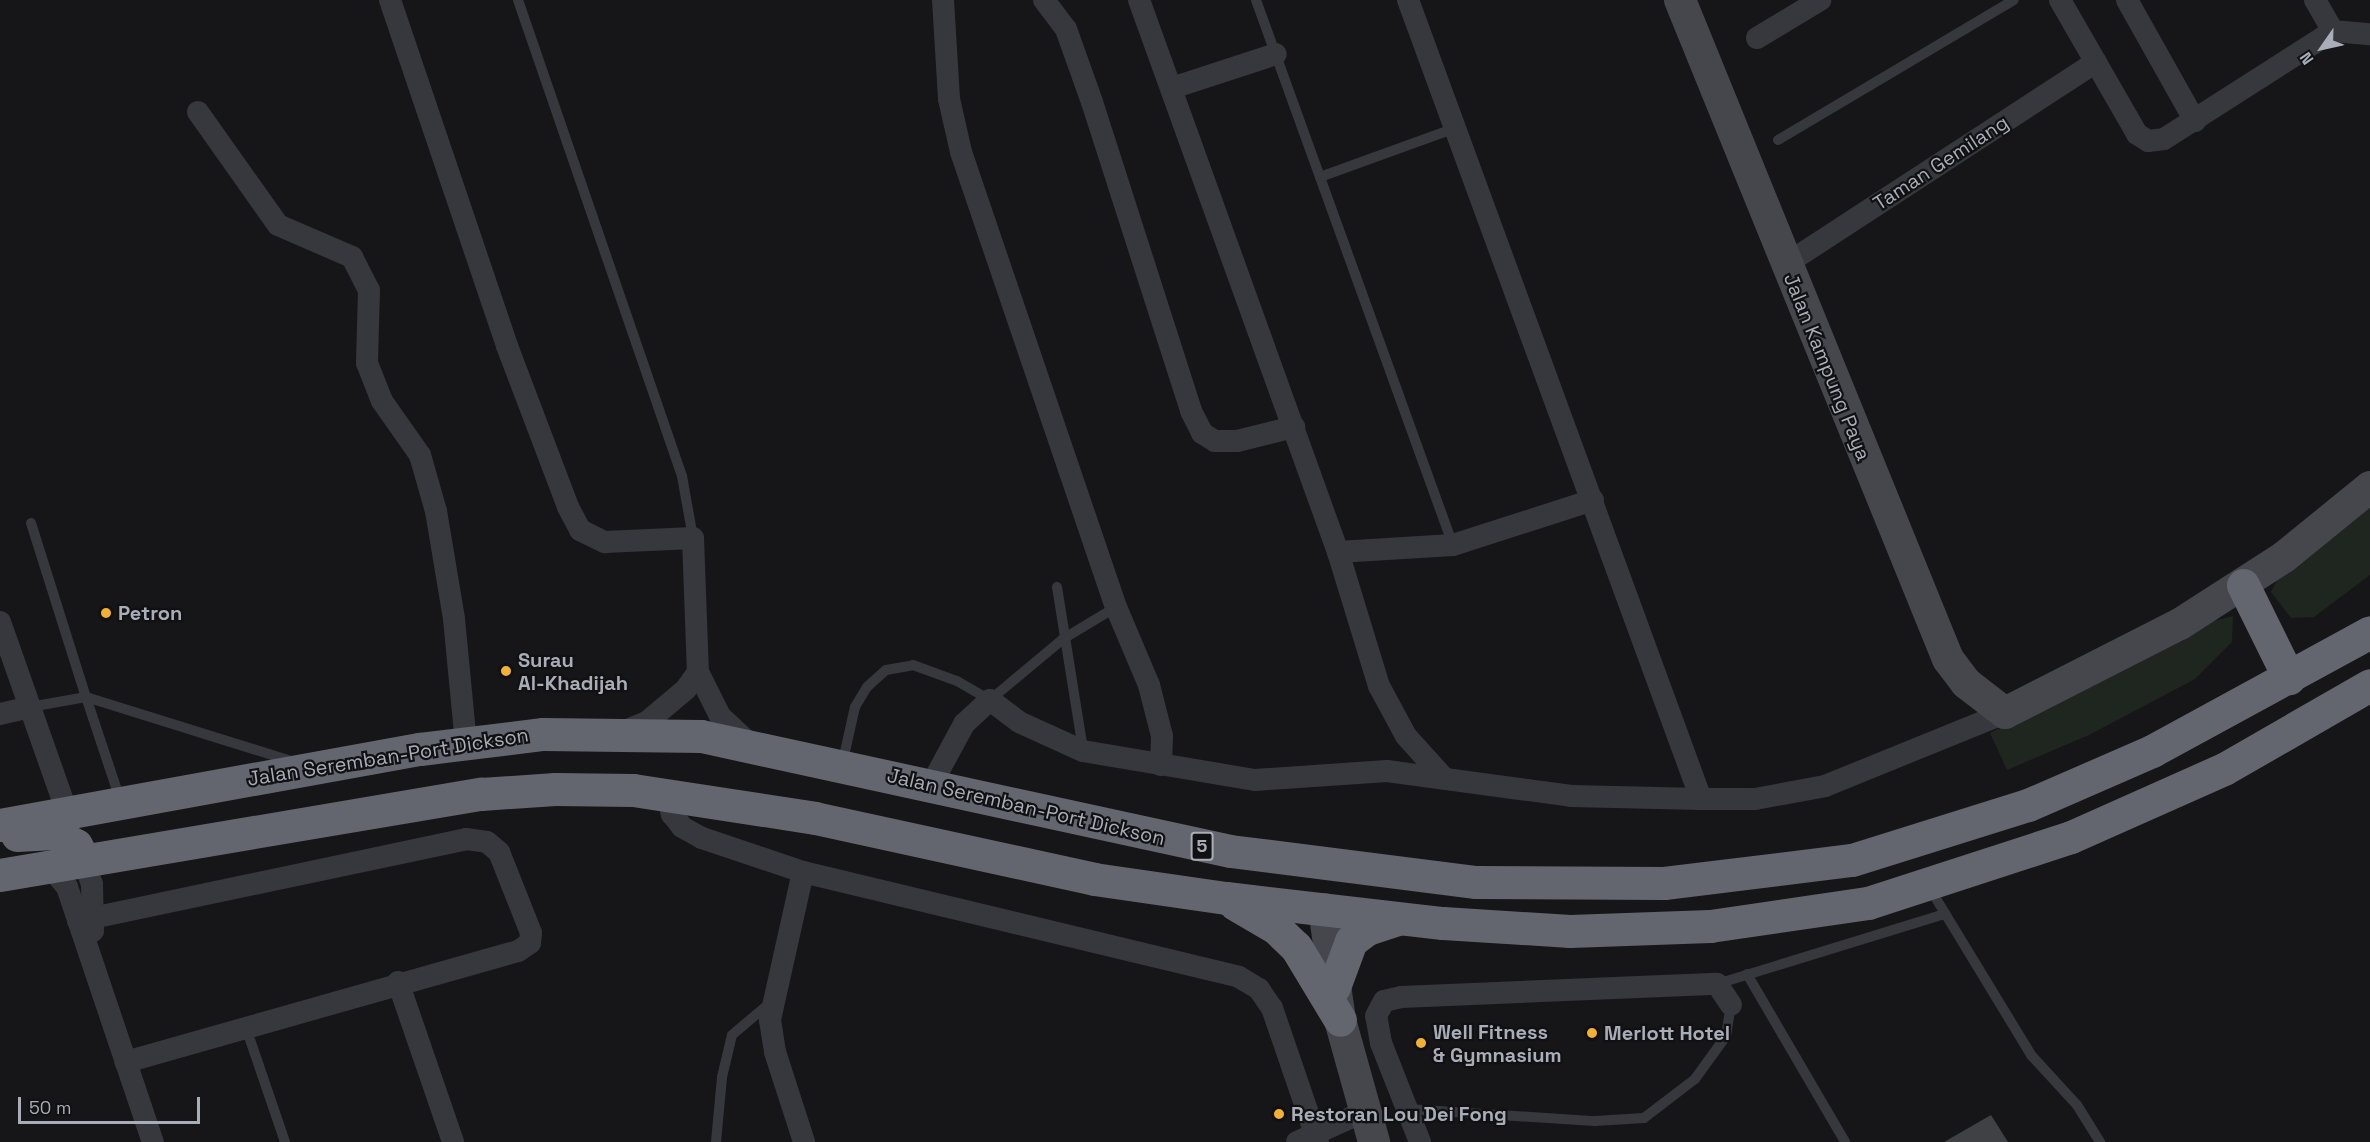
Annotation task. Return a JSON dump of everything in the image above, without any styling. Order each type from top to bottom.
[{"type":"highway","points":[[2243,585],[2289,678]]},
{"type":"highway","name":"Jalan Seremban-Port Dickson","points":[[0,825],[312,767],[466,743],[543,734],[701,736],[750,744],[1061,817],[1230,851],[1367,871],[1476,882],[1664,884],[1852,860],[2028,805],[2152,751],[2370,632]]},
{"type":"highway","points":[[0,875],[481,794],[555,789],[667,794],[815,818],[1094,879],[1226,898],[1399,918],[1570,931],[1710,926],[1868,903],[2071,837],[2224,769],[2370,685]]},
{"type":"highway","points":[[1061,817],[1090,837],[1296,882],[1316,894],[1324,909]]},
{"type":"highway","points":[[0,836],[54,833],[76,845],[84,860]]},
{"type":"highway","points":[[1226,898],[1276,928],[1296,947],[1340,1020]]},
{"type":"highway","points":[[1334,987],[1351,941],[1367,929],[1399,918]]},
{"type":"street","points":[[390,0],[507,346],[568,507],[580,530],[605,542],[693,538],[698,672],[720,716],[750,744]]},
{"type":"street","points":[[1044,0],[1066,29],[1191,411],[1202,432],[1215,441],[1237,441],[1294,427]]},
{"type":"street","points":[[1138,0],[1172,88],[1338,552],[1379,686],[1406,736],[1444,778]]},
{"type":"street","points":[[1408,0],[1701,799]]},
{"type":"street","name":"Jalan Kampung Paya","points":[[1680,0],[1948,659],[1966,683],[2005,712]]},
{"type":"street","points":[[1757,38],[1820,0]]},
{"type":"street","points":[[2060,0],[2138,134],[2148,141],[2164,139],[2195,121],[2333,31],[2370,34]]},
{"type":"street","points":[[2127,0],[2195,121]]},
{"type":"street","points":[[2314,0],[2333,31]]},
{"type":"street","points":[[946,1],[949,99],[962,152],[1116,607],[1149,685],[1162,736],[1161,765]]},
{"type":"street","points":[[1172,88],[1276,54]]},
{"type":"street","name":"Taman Gemilang","points":[[1786,264],[2096,62]]},
{"type":"street","points":[[198,112],[278,225],[352,257],[369,290],[367,363],[382,401],[420,455],[436,511],[454,619],[466,743]]},
{"type":"street","points":[[930,787],[964,724],[990,700],[1019,722],[1083,751],[1255,780],[1388,771],[1570,796],[1701,799],[1755,799],[1825,786],[2005,712],[2180,624],[2243,585],[2370,487]]},
{"type":"street","points":[[1338,552],[1453,545],[1593,500]]},
{"type":"street","points":[[0,622],[67,812]]},
{"type":"street","points":[[616,734],[647,722],[686,689],[698,672]]},
{"type":"street","points":[[0,714],[30,707]]},
{"type":"street","points":[[667,794],[672,814],[682,827],[702,838],[803,872],[1239,977],[1259,989],[1272,1008],[1310,1140],[1365,1111]]},
{"type":"street","points":[[86,919],[466,839],[488,842],[499,852],[531,933],[530,943],[518,951],[245,1025],[125,1062]]},
{"type":"street","points":[[84,860],[92,884],[86,919],[90,962],[153,1142]]},
{"type":"street","points":[[51,868],[67,887],[86,919]]},
{"type":"street","points":[[803,872],[770,1020],[775,1052],[804,1142]]},
{"type":"street","points":[[1324,909],[1340,1020],[1374,1142]]},
{"type":"street","points":[[398,982],[453,1142]]},
{"type":"street","points":[[1420,1142],[1381,1043],[1377,1016],[1384,1001],[1401,996],[1717,984],[1731,1005]]},
{"type":"lane","points":[[518,0],[682,476],[693,538]]},
{"type":"lane","points":[[1256,0],[1453,545]]},
{"type":"lane","points":[[1778,140],[2014,0]]},
{"type":"lane","points":[[1320,177],[1455,128]]},
{"type":"lane","points":[[31,523],[120,801]]},
{"type":"lane","points":[[1057,587],[1063,639],[1083,751]]},
{"type":"lane","points":[[842,765],[855,707],[867,687],[886,670],[913,665],[957,681],[990,700],[1063,639],[1116,607]]},
{"type":"lane","points":[[30,707],[86,697],[312,767]]},
{"type":"lane","points":[[1927,884],[2031,1055],[2077,1105],[2100,1142]]},
{"type":"lane","points":[[1717,984],[1946,914]]},
{"type":"lane","points":[[1747,974],[1845,1142]]},
{"type":"lane","points":[[716,1142],[722,1077],[732,1035],[773,999]]},
{"type":"lane","points":[[1407,1109],[1595,1121],[1644,1118],[1695,1079],[1726,1036],[1731,1005]]},
{"type":"lane","points":[[245,1025],[285,1142]]},
{"type":"shaded area","points":[[2370,499],[2370,575],[2314,617],[2291,618],[2271,592],[2284,567]]},
{"type":"shaded area","points":[[2233,616],[2232,642],[2195,679],[2089,735],[2007,770],[1990,733],[2198,625]]},
{"type":"building","points":[[1991,1115],[2008,1142],[1944,1142]]},
{"type":"place","name":"Petron","points":[[106,613]]},
{"type":"place","name":"Surau Al-Khadijah","points":[[506,671]]},
{"type":"place","name":"Merlott Hotel","points":[[1592,1033]]},
{"type":"place","name":"Well Fitness & Gymnasium","points":[[1421,1043]]},
{"type":"place","name":"Restoran Lou Dei Fong","points":[[1279,1114]]}]
